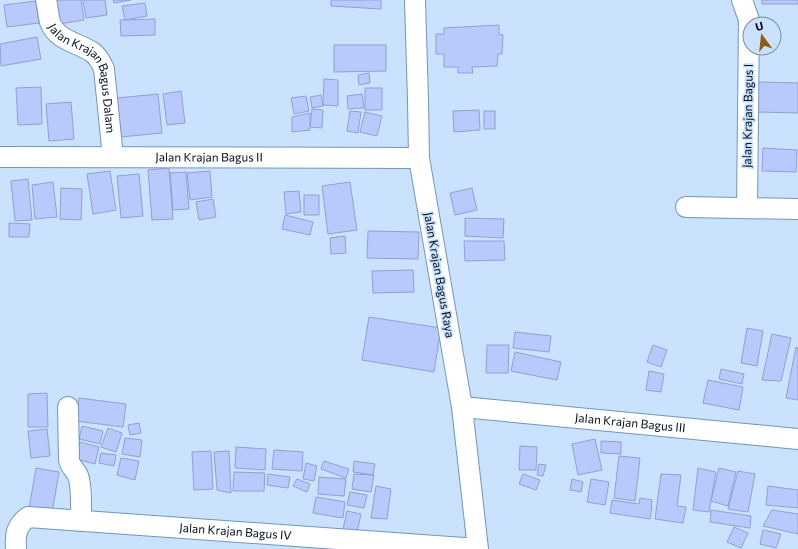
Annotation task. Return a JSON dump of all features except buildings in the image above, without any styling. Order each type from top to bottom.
[{"type":"street","name":"Jalan Krajan Bagus Dalam","points":[[46,0],[50,22],[58,35],[69,42],[92,52],[99,59],[104,69],[113,157]]},
{"type":"street","name":"Jalan Krajan Bagus Raya","points":[[415,0],[419,158],[462,407],[478,549]]},
{"type":"street","name":"Jalan Krajan Bagus I","points":[[742,0],[750,20],[748,208]]},
{"type":"street","name":"Jalan Krajan Bagus II","points":[[0,157],[419,158]]},
{"type":"street","points":[[686,207],[798,209]]},
{"type":"street","points":[[68,407],[69,460],[71,467],[77,472],[79,479],[81,521]]},
{"type":"street","name":"Jalan Krajan Bagus III","points":[[462,407],[798,439]]},
{"type":"street","name":"Jalan Krajan Bagus IV","points":[[16,549],[15,537],[21,523],[28,518],[478,549]]}]
